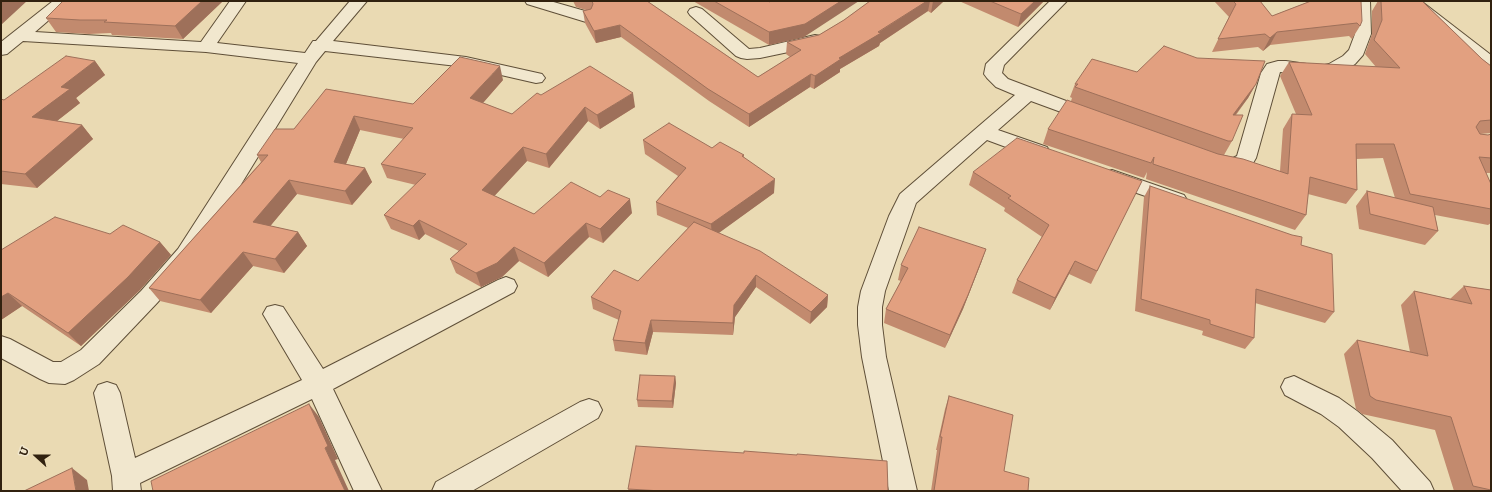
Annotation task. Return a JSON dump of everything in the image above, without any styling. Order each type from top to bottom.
[{"type":"street","points":[[1,50],[21,36],[63,1]]},
{"type":"street","points":[[206,47],[238,1]]},
{"type":"street","points":[[1,346],[49,372],[57,374],[65,373],[90,357],[149,297],[186,255],[314,52],[359,1]]},
{"type":"street","points":[[533,1],[586,17]]},
{"type":"street","points":[[1059,1],[993,67],[993,74],[1002,83],[1103,122]]},
{"type":"street","points":[[1203,157],[1226,164],[1241,164],[1246,158],[1270,72],[1273,68],[1278,66],[1286,66],[1320,71],[1334,69],[1349,60],[1357,51],[1364,34],[1362,1]]},
{"type":"street","points":[[1411,1],[1491,64]]},
{"type":"street","points":[[696,12],[742,52],[747,54],[760,53],[811,42],[830,31]]},
{"type":"street","points":[[21,36],[466,62],[536,78]]},
{"type":"street","points":[[903,491],[874,357],[870,325],[870,308],[874,291],[897,223],[907,199],[1028,94]]},
{"type":"street","points":[[984,132],[1059,158]]},
{"type":"street","points":[[1096,171],[1194,205]]},
{"type":"street","points":[[107,392],[126,484],[506,286]]},
{"type":"street","points":[[275,314],[318,384],[368,491]]},
{"type":"street","points":[[1294,387],[1330,406],[1348,418],[1382,449],[1420,491]]},
{"type":"street","points":[[446,491],[589,410]]},
{"type":"building","points":[[63,1],[202,1],[175,26],[104,22],[107,20],[46,18]]},
{"type":"building","points":[[592,1],[647,1],[758,77],[801,50],[787,42],[819,35],[844,20],[870,1],[927,1],[878,32],[881,33],[839,58],[841,59],[815,76],[811,74],[749,114],[708,89],[620,25],[594,31],[583,11],[591,9],[593,4]]},
{"type":"building","points":[[714,1],[841,1],[805,24],[769,32]]},
{"type":"building","points":[[990,1],[1035,1],[1021,14]]},
{"type":"building","points":[[1233,1],[1260,1],[1272,16],[1311,1],[1361,1],[1362,21],[1360,26],[1357,23],[1277,32],[1270,38],[1265,34],[1218,39],[1236,4]]},
{"type":"building","points":[[1381,1],[1422,1],[1491,66],[1491,120],[1480,121],[1476,127],[1480,134],[1491,134],[1491,158],[1479,157],[1491,184],[1491,209],[1410,194],[1394,144],[1356,144],[1357,190],[1310,177],[1306,215],[1153,164],[1154,157],[1151,163],[1048,129],[1067,100],[1218,154],[1243,159],[1288,174],[1292,114],[1312,115],[1289,62],[1400,68],[1374,40],[1382,20]]},
{"type":"building","points":[[1164,46],[1197,58],[1265,61],[1256,84],[1233,115],[1243,115],[1232,141],[1228,141],[1075,87],[1078,84],[1075,84],[1092,59],[1137,72]]},
{"type":"building","points":[[66,56],[95,61],[61,87],[70,89],[32,117],[82,125],[25,174],[1,171],[1,99],[4,100]]},
{"type":"building","points":[[460,57],[500,66],[470,98],[512,114],[537,93],[541,95],[590,66],[633,93],[597,115],[585,107],[546,154],[523,147],[482,190],[534,214],[571,182],[600,197],[608,190],[630,199],[600,229],[586,223],[544,263],[514,247],[497,263],[476,273],[450,259],[467,244],[419,220],[413,226],[384,215],[426,174],[381,164],[413,128],[354,116],[334,162],[365,168],[345,191],[289,180],[253,222],[298,232],[275,259],[243,252],[200,300],[149,288],[268,155],[257,155],[275,129],[294,129],[326,89],[413,104]]},
{"type":"building","points":[[669,123],[712,148],[720,142],[744,155],[742,156],[775,179],[711,224],[656,202],[686,168],[643,140]]},
{"type":"building","points":[[1017,138],[1142,181],[1097,271],[1075,261],[1055,298],[1017,280],[1049,225],[1008,198],[1011,196],[973,172]]},
{"type":"building","points":[[1150,186],[1292,235],[1302,237],[1301,245],[1332,254],[1334,312],[1256,289],[1254,338],[1210,324],[1210,320],[1141,299]]},
{"type":"building","points":[[1367,191],[1433,207],[1438,231],[1370,214]]},
{"type":"building","points":[[55,217],[110,234],[123,225],[160,242],[128,277],[68,333],[8,293],[1,297],[1,250]]},
{"type":"building","points":[[694,222],[760,251],[828,295],[811,312],[756,275],[734,305],[733,323],[651,320],[645,343],[613,340],[621,311],[591,297],[614,270],[638,281]]},
{"type":"building","points":[[919,227],[986,249],[950,335],[886,309],[908,268],[901,265]]},
{"type":"building","points":[[1464,286],[1491,290],[1491,490],[1473,486],[1451,417],[1376,400],[1370,396],[1357,340],[1428,356],[1414,291],[1472,304]]},
{"type":"building","points":[[640,375],[675,376],[672,401],[637,400]]},
{"type":"building","points":[[949,396],[1013,415],[1004,471],[1029,478],[1028,491],[934,491],[942,437],[940,437]]},
{"type":"building","points":[[309,404],[328,446],[325,448],[345,491],[153,491],[151,481]]},
{"type":"building","points":[[636,446],[744,453],[744,451],[797,454],[887,461],[888,491],[662,491],[628,489]]},
{"type":"building","points":[[72,468],[76,491],[24,491]]}]
